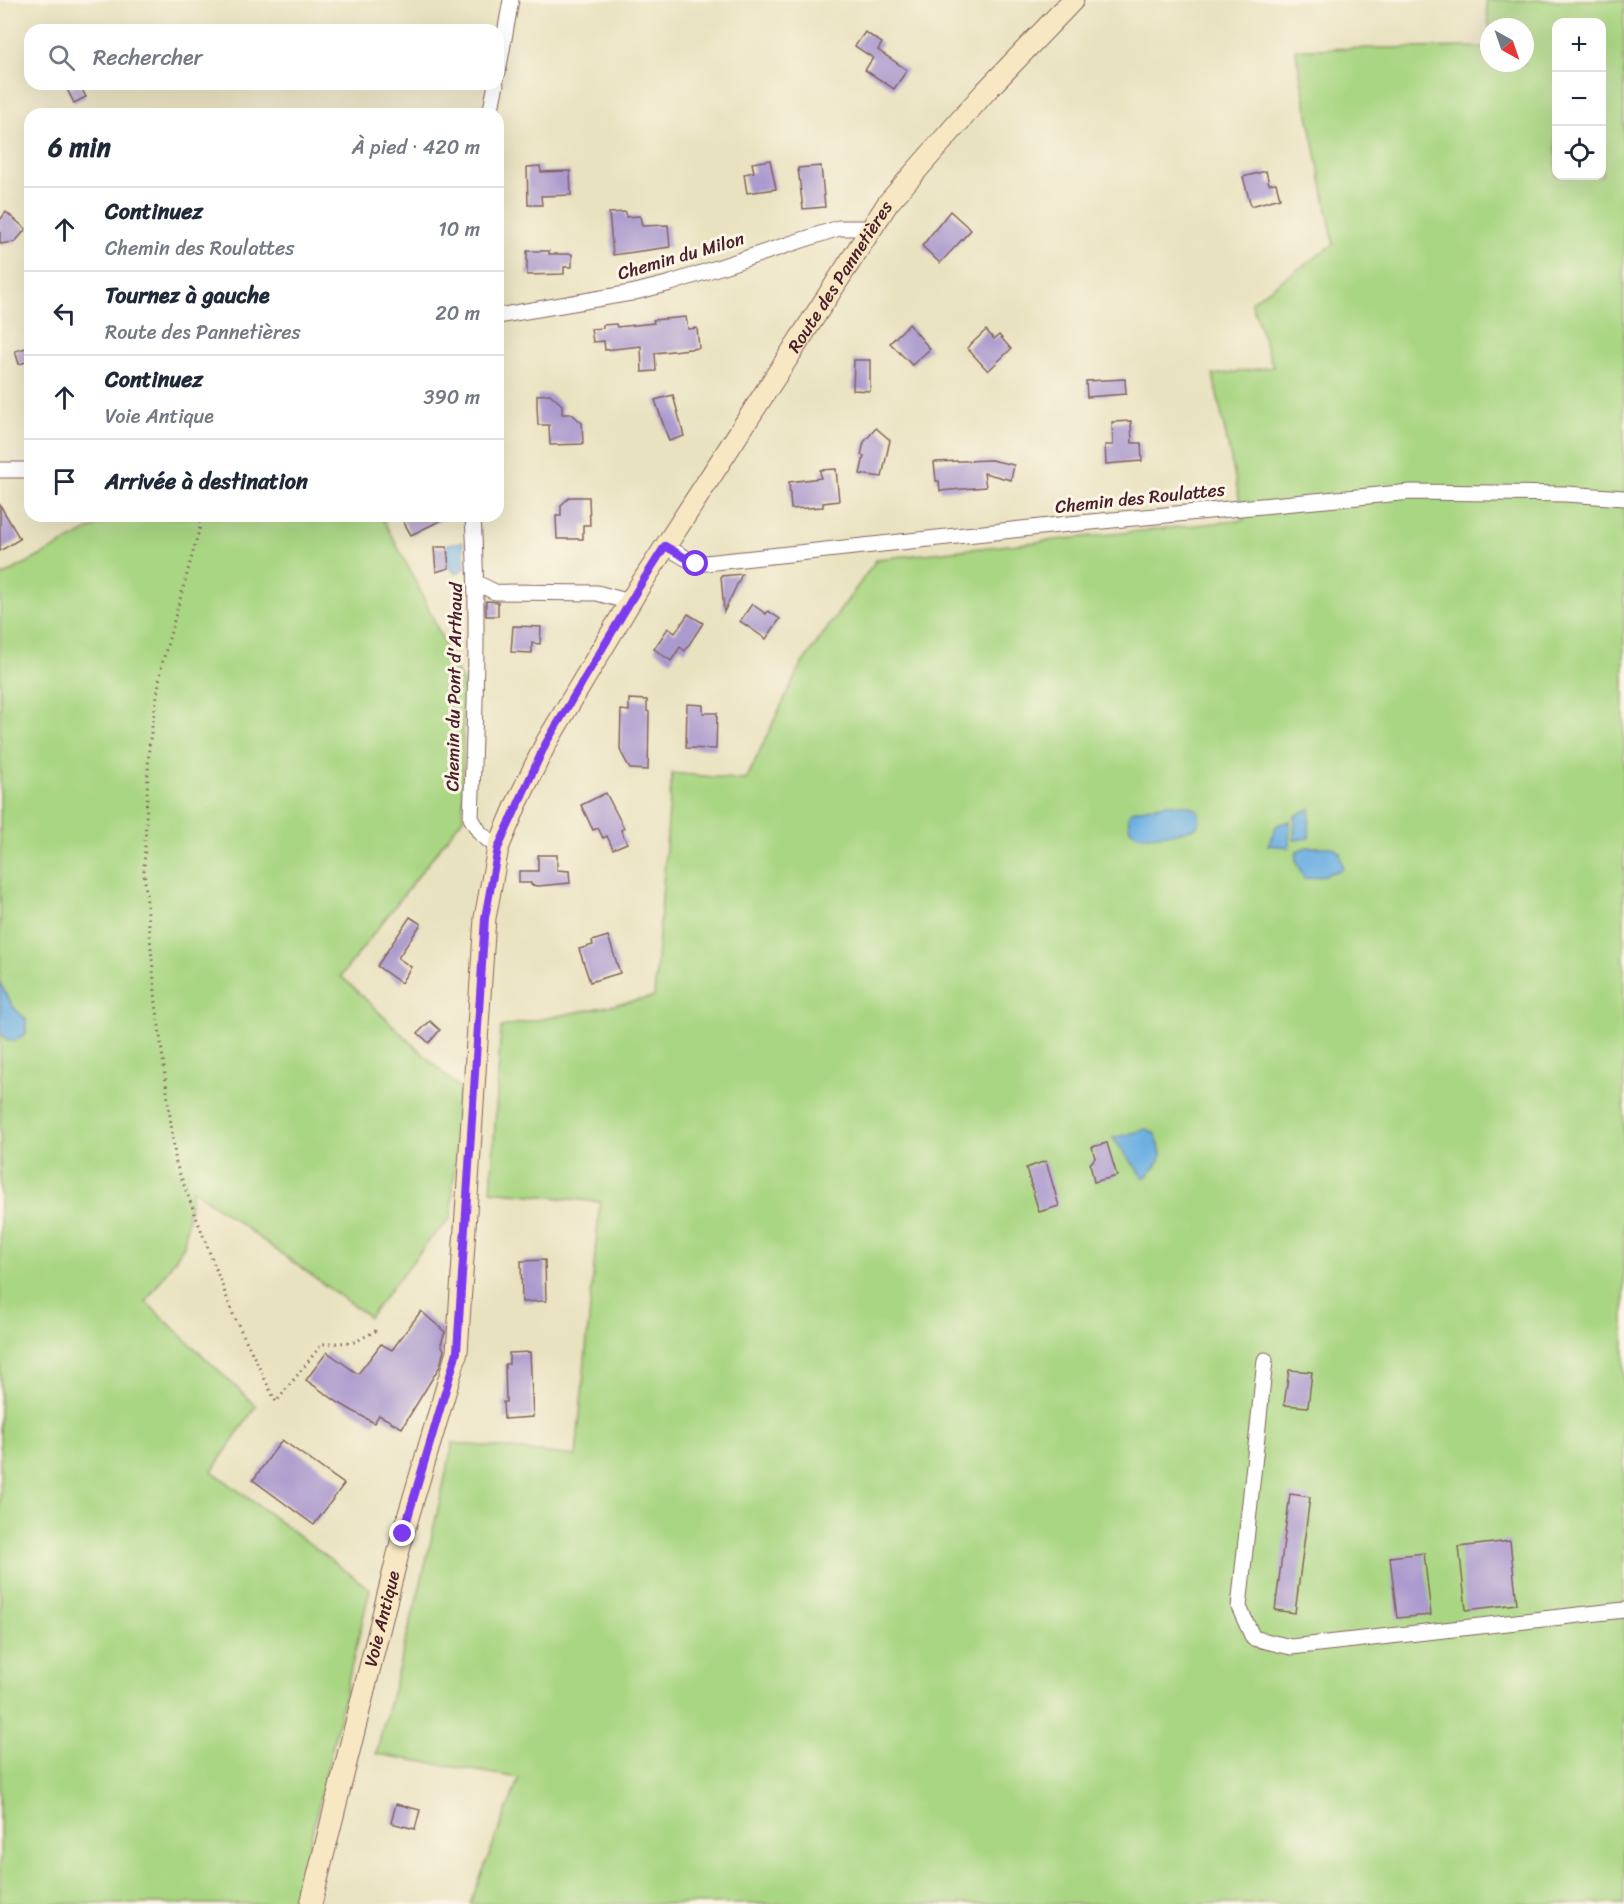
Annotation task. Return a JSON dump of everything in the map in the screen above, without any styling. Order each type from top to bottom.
[{"type":"street","points":[[504,39],[511,0]]},
{"type":"street","name":"Route des Pannetières","points":[[643,581],[888,203],[985,92],[1073,0]]},
{"type":"street","points":[[491,108],[495,90]]},
{"type":"street","name":"Chemin du Milon","points":[[504,315],[631,293],[671,283],[839,228],[872,228]]},
{"type":"street","points":[[0,470],[24,470]]},
{"type":"street","name":"Chemin des Roulattes","points":[[665,546],[696,564],[1059,525],[1411,492],[1566,494],[1624,498]]},
{"type":"street","name":"Chemin du Pont d'Arthaud","points":[[473,522],[477,583],[477,669],[471,818],[480,833],[498,848]]},
{"type":"street","name":"Voie Antique","points":[[311,1904],[403,1534],[457,1352],[485,918],[498,848],[546,743],[643,581]]},
{"type":"street","points":[[477,583],[495,592],[597,592],[630,602]]},
{"type":"street","points":[[1265,1360],[1239,1607],[1253,1638],[1291,1647],[1624,1610]]},
{"type":"path","points":[[200,522],[162,664],[149,746],[144,870],[156,1003],[176,1164],[233,1314],[276,1402],[322,1344],[355,1342],[379,1329]]},
{"type":"green space","points":[[1486,0],[1624,0],[1624,1904],[470,1904],[519,1778],[376,1754],[422,1579],[453,1443],[576,1456],[600,1202],[491,1191],[501,1027],[654,997],[672,773],[746,780],[799,668],[877,559],[1244,520],[1213,375],[1273,367],[1251,302],[1334,244],[1295,49],[1480,47],[1480,72],[1534,72],[1534,18],[1488,18]]},
{"type":"green space","points":[[104,522],[384,522],[414,578],[463,683],[463,818],[341,976],[460,1089],[451,1218],[431,1238],[369,1317],[192,1189],[184,1246],[146,1302],[256,1406],[212,1471],[370,1589],[295,1904],[0,1904],[0,577]]},
{"type":"water","points":[[463,542],[465,568],[456,574],[449,565],[447,544]]},
{"type":"water","points":[[1166,804],[1195,808],[1200,817],[1199,824],[1188,830],[1161,835],[1138,835],[1130,830],[1128,817],[1132,811]]},
{"type":"water","points":[[1310,808],[1309,838],[1294,840],[1295,816]]},
{"type":"water","points":[[1290,821],[1289,847],[1268,845],[1277,825]]},
{"type":"water","points":[[1307,847],[1333,847],[1340,853],[1343,869],[1304,879],[1296,861],[1297,851]]},
{"type":"water","points":[[0,983],[14,1008],[26,1019],[26,1033],[15,1041],[7,1040],[0,1032]]},
{"type":"water","points":[[1147,1129],[1155,1134],[1161,1155],[1155,1168],[1144,1178],[1113,1138]]},
{"type":"building","points":[[865,32],[882,43],[878,50],[907,70],[894,89],[865,70],[873,58],[855,46]]},
{"type":"building","points":[[68,90],[82,90],[86,97],[74,103]]},
{"type":"building","points":[[770,160],[776,189],[747,193],[744,174],[754,172],[752,163]]},
{"type":"building","points":[[540,166],[541,172],[570,171],[571,195],[541,196],[542,205],[528,205],[527,167]]},
{"type":"building","points":[[821,166],[825,207],[803,209],[798,168]]},
{"type":"building","points":[[1266,171],[1269,184],[1276,183],[1280,198],[1251,206],[1243,177]]},
{"type":"building","points":[[950,211],[971,230],[940,263],[922,246]]},
{"type":"building","points":[[6,212],[24,227],[24,231],[15,242],[0,244],[0,220]]},
{"type":"building","points":[[626,212],[626,217],[640,216],[642,226],[668,225],[670,247],[613,255],[609,213]]},
{"type":"building","points":[[527,251],[572,254],[572,267],[564,267],[564,274],[527,275]]},
{"type":"building","points":[[686,317],[688,329],[697,328],[699,348],[655,353],[656,371],[642,372],[641,346],[605,350],[604,341],[593,342],[591,329],[603,328],[603,325],[616,324],[617,327]]},
{"type":"building","points":[[909,324],[930,349],[912,365],[890,343]]},
{"type":"building","points":[[986,330],[994,339],[999,335],[1011,349],[988,371],[967,348]]},
{"type":"building","points":[[24,349],[24,363],[19,364],[15,351]]},
{"type":"building","points":[[854,360],[870,360],[870,391],[853,390]]},
{"type":"building","points":[[1125,379],[1126,394],[1087,397],[1086,381]]},
{"type":"building","points":[[550,394],[562,405],[562,414],[572,414],[582,423],[583,444],[550,445],[549,425],[538,425],[537,395]]},
{"type":"building","points":[[673,395],[684,436],[669,441],[655,400]]},
{"type":"building","points":[[1131,421],[1132,443],[1141,443],[1142,461],[1106,464],[1105,445],[1113,445],[1112,422]]},
{"type":"building","points":[[876,428],[890,440],[882,477],[860,474],[864,442]]},
{"type":"building","points":[[991,460],[1014,465],[1011,480],[984,473],[986,487],[940,491],[939,481],[936,481],[934,462]]},
{"type":"building","points":[[836,469],[839,501],[823,503],[823,507],[791,509],[789,482],[821,478],[820,470]]},
{"type":"building","points":[[570,497],[589,497],[590,525],[583,525],[583,539],[557,539],[556,516],[561,516],[561,505]]},
{"type":"building","points":[[0,505],[20,539],[0,551]]},
{"type":"building","points":[[403,522],[438,522],[411,535]]},
{"type":"building","points":[[434,547],[447,547],[449,568],[436,572]]},
{"type":"building","points":[[742,574],[724,612],[721,576]]},
{"type":"building","points":[[486,601],[498,602],[498,616],[486,616]]},
{"type":"building","points":[[752,604],[766,614],[768,611],[780,619],[766,639],[740,621]]},
{"type":"building","points":[[688,614],[703,623],[685,651],[680,647],[671,661],[654,649],[668,628],[675,633]]},
{"type":"building","points":[[513,626],[541,627],[540,644],[532,643],[532,653],[511,652]]},
{"type":"building","points":[[629,699],[647,700],[647,711],[649,712],[648,770],[630,769],[620,750],[621,710],[629,711]]},
{"type":"building","points":[[687,704],[703,705],[703,713],[717,713],[716,749],[686,748]]},
{"type":"building","points":[[606,793],[624,828],[621,830],[627,843],[613,849],[607,836],[603,838],[598,828],[593,830],[581,805]]},
{"type":"building","points":[[538,855],[557,855],[557,870],[569,871],[570,883],[538,886],[531,885],[531,883],[519,883],[519,871],[538,871]]},
{"type":"building","points":[[410,917],[421,924],[398,958],[411,967],[401,983],[377,966]]},
{"type":"building","points":[[608,936],[620,973],[590,982],[579,949],[593,945],[592,941]]},
{"type":"building","points":[[430,1021],[440,1030],[429,1043],[418,1033]]},
{"type":"building","points":[[1107,1143],[1117,1176],[1094,1182],[1090,1164],[1095,1158],[1092,1147]]},
{"type":"building","points":[[1046,1161],[1059,1206],[1039,1212],[1026,1168]]},
{"type":"building","points":[[545,1260],[546,1301],[522,1302],[521,1261]]},
{"type":"building","points":[[421,1311],[445,1332],[441,1344],[444,1350],[440,1366],[402,1428],[379,1415],[374,1423],[339,1403],[306,1380],[327,1352],[358,1374],[381,1344],[392,1350]]},
{"type":"building","points":[[530,1352],[533,1417],[504,1419],[505,1364],[509,1364],[509,1353]]},
{"type":"building","points":[[1289,1370],[1312,1372],[1308,1407],[1284,1405]]},
{"type":"building","points":[[282,1440],[344,1484],[314,1525],[253,1480]]},
{"type":"building","points":[[1290,1494],[1310,1497],[1295,1613],[1275,1610]]},
{"type":"building","points":[[1510,1541],[1517,1604],[1466,1610],[1459,1547]]},
{"type":"building","points":[[1424,1553],[1431,1615],[1397,1618],[1390,1557]]},
{"type":"building","points":[[396,1804],[420,1810],[415,1829],[391,1823]]},
{"type":"route","points":[[403,1534],[457,1352],[485,918],[498,848],[546,743],[665,546],[696,564]]}]
